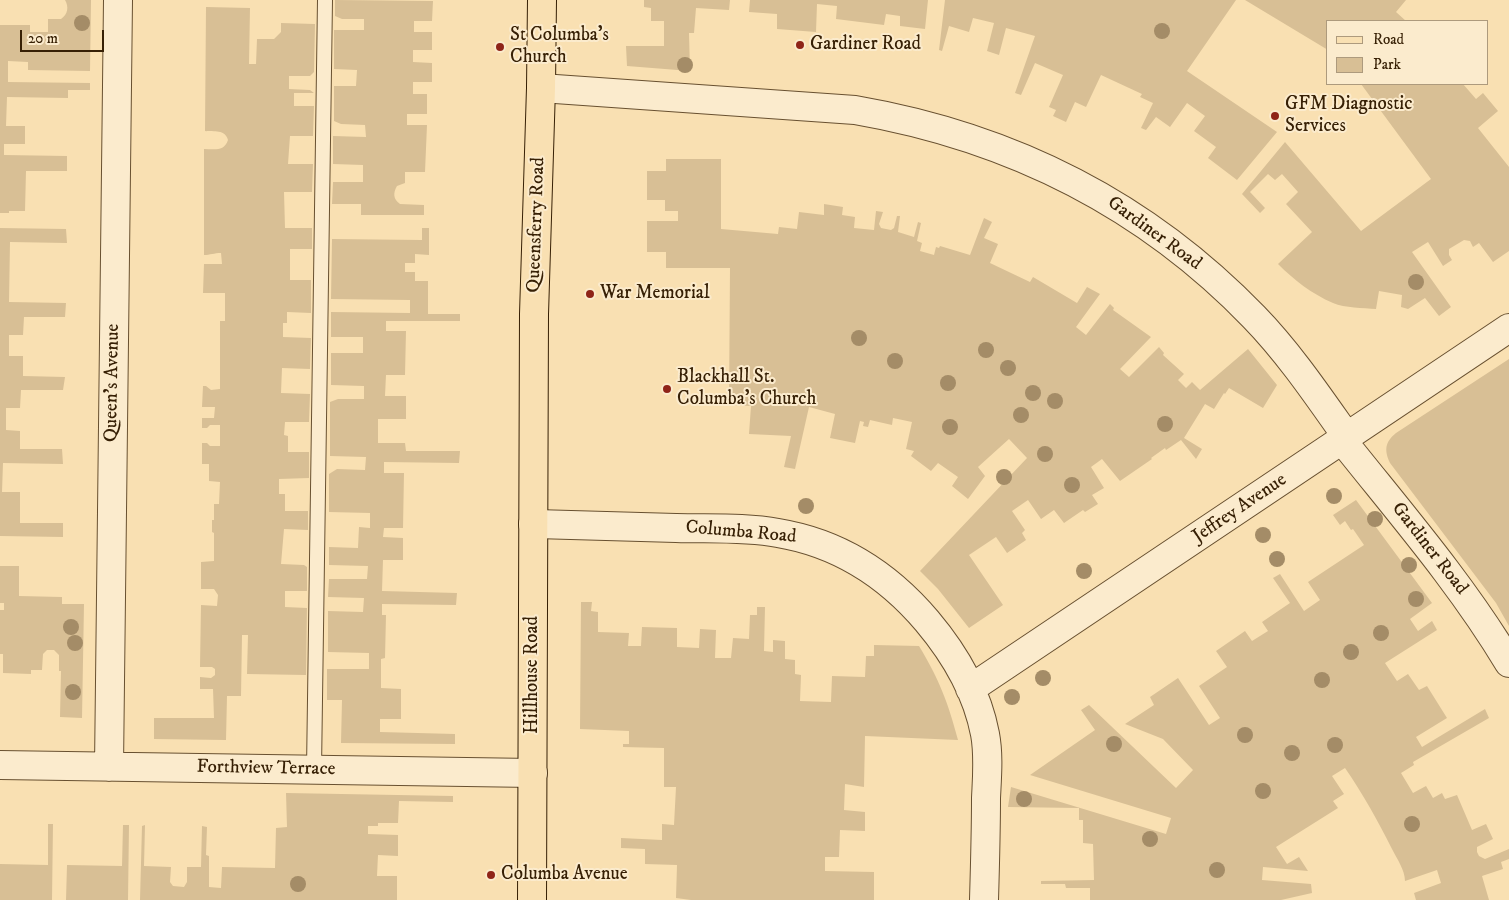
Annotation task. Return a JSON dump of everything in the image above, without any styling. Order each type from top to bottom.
[{"type":"main road","name":"Queensferry Road","points":[[533,450],[534,304],[542,0]]},
{"type":"main road","name":"Hillhouse Road","points":[[532,900],[533,450]]},
{"type":"street","name":"Queen's Avenue","points":[[109,766],[118,0]]},
{"type":"street","name":"Gardiner Road","points":[[541,88],[855,110],[886,115],[938,128],[1018,156],[1066,177],[1104,198],[1159,233],[1199,264],[1236,298],[1269,334],[1300,372],[1344,439],[1467,597],[1509,663]]},
{"type":"street","name":"Jeffrey Avenue","points":[[970,688],[1509,328]]},
{"type":"street","name":"Columba Road","points":[[533,524],[735,529],[769,532],[811,540],[836,549],[890,583],[914,606],[937,633],[956,660],[980,712],[985,736],[987,770],[984,900]]},
{"type":"street","name":"Forthview Terrace","points":[[0,765],[533,773]]},
{"type":"lane","points":[[314,769],[325,0]]},
{"type":"green space","points":[[65,0],[91,0],[90,71],[28,70],[28,62],[8,61],[8,82],[90,83],[90,90],[68,90],[68,98],[7,97],[6,126],[25,126],[25,144],[4,144],[4,155],[67,156],[67,171],[26,171],[25,211],[0,213],[0,25],[30,25],[30,32],[48,32],[48,19],[61,19],[66,13],[67,5]]},
{"type":"green space","points":[[335,0],[433,1],[432,21],[414,21],[414,32],[432,32],[432,50],[413,50],[413,62],[432,63],[432,82],[413,82],[413,94],[427,94],[427,114],[407,114],[407,125],[427,125],[425,172],[405,172],[405,183],[397,186],[394,193],[396,200],[400,204],[424,205],[424,215],[361,215],[361,204],[332,204],[333,182],[363,182],[363,165],[333,164],[333,136],[366,137],[365,125],[341,124],[334,121],[334,86],[356,86],[357,70],[334,69],[334,30],[364,30],[364,19],[342,19],[335,16]]},
{"type":"green space","points":[[644,0],[730,0],[729,10],[696,8],[694,33],[689,33],[690,71],[627,66],[626,46],[664,46],[664,21],[651,21],[651,8],[644,7]]},
{"type":"green space","points":[[750,0],[928,0],[925,29],[900,26],[900,16],[886,14],[884,25],[836,19],[837,6],[817,4],[816,32],[777,29],[777,14],[749,12]]},
{"type":"green space","points":[[945,0],[1236,0],[1187,71],[1277,132],[1237,180],[1208,158],[1216,147],[1194,131],[1205,116],[1187,103],[1170,127],[1156,117],[1146,130],[1141,128],[1153,103],[1140,97],[1142,94],[1101,75],[1086,107],[1075,102],[1066,122],[1053,116],[1056,110],[1049,107],[1063,75],[1035,63],[1021,95],[1015,93],[1035,36],[1006,28],[999,55],[987,51],[994,23],[973,18],[969,32],[949,26],[942,51],[939,50]]},
{"type":"green space","points":[[1245,0],[1406,0],[1396,12],[1405,20],[1326,20],[1326,49]]},
{"type":"green space","points":[[206,7],[250,8],[249,64],[256,64],[257,39],[274,39],[281,32],[281,23],[315,24],[314,72],[310,76],[289,76],[289,89],[310,90],[314,93],[294,93],[294,106],[314,106],[313,136],[290,136],[288,164],[313,164],[312,192],[284,192],[285,228],[312,228],[312,249],[290,249],[290,280],[311,280],[311,313],[287,312],[287,323],[283,323],[283,337],[311,338],[310,369],[282,368],[281,393],[310,394],[309,422],[285,422],[284,435],[288,436],[288,452],[309,452],[309,478],[279,479],[279,494],[285,494],[285,511],[308,511],[308,530],[284,529],[281,564],[304,565],[307,567],[307,591],[285,591],[285,607],[307,608],[306,675],[247,674],[248,635],[242,635],[241,696],[227,696],[226,740],[154,739],[154,718],[214,718],[213,689],[200,689],[200,677],[211,678],[215,675],[215,669],[212,667],[200,667],[201,605],[217,606],[218,595],[214,589],[201,589],[201,562],[214,561],[212,520],[214,520],[214,504],[219,504],[220,482],[209,481],[209,464],[202,464],[202,443],[207,443],[210,446],[220,446],[220,425],[210,425],[207,428],[202,428],[202,418],[214,418],[215,407],[202,407],[203,386],[211,390],[220,389],[220,321],[225,321],[225,293],[203,293],[204,264],[222,264],[221,253],[204,255],[204,149],[221,148],[228,140],[227,136],[222,133],[205,131]]},
{"type":"green space","points":[[1362,85],[1464,85],[1476,99],[1483,93],[1498,111],[1478,128],[1509,167],[1509,251],[1493,262],[1479,243],[1473,247],[1470,241],[1464,240],[1449,249],[1449,255],[1452,260],[1443,266],[1428,242],[1412,252],[1451,307],[1439,316],[1425,298],[1408,309],[1401,307],[1402,295],[1379,291],[1376,309],[1354,308],[1338,305],[1311,291],[1278,264],[1312,232],[1286,204],[1298,192],[1282,174],[1275,180],[1268,174],[1250,192],[1265,208],[1260,213],[1242,194],[1285,142],[1361,231],[1431,179]]},
{"type":"green space","points":[[666,159],[721,159],[721,229],[778,234],[779,227],[797,229],[799,212],[824,215],[824,204],[843,207],[842,215],[855,217],[854,228],[874,230],[876,211],[883,212],[879,224],[881,228],[891,230],[894,228],[897,216],[900,216],[898,232],[914,237],[918,222],[921,223],[917,241],[922,243],[920,251],[934,255],[936,247],[939,248],[940,246],[970,255],[984,218],[992,222],[984,238],[998,244],[990,263],[1030,282],[1033,277],[1077,303],[1087,287],[1100,294],[1076,327],[1086,335],[1110,304],[1114,308],[1113,310],[1151,337],[1120,369],[1129,377],[1159,347],[1164,353],[1163,355],[1184,374],[1178,380],[1186,388],[1192,382],[1200,390],[1248,349],[1277,385],[1263,408],[1229,388],[1214,409],[1205,404],[1184,438],[1202,449],[1196,459],[1181,440],[1166,450],[1165,448],[1120,481],[1102,459],[1091,467],[1104,488],[1092,495],[1098,504],[1085,512],[1083,510],[1064,523],[1054,510],[1041,519],[1028,500],[1012,511],[1025,530],[1022,533],[1026,540],[1007,553],[996,537],[969,555],[1003,605],[969,628],[938,589],[920,571],[1027,458],[1009,439],[978,467],[985,476],[968,499],[952,486],[958,477],[938,463],[931,471],[911,456],[914,451],[906,449],[912,422],[893,418],[892,425],[870,420],[868,427],[863,426],[864,422],[860,421],[855,443],[830,438],[835,414],[809,407],[795,469],[784,467],[791,436],[749,434],[751,406],[729,405],[730,268],[666,268],[666,252],[647,252],[647,221],[678,221],[678,211],[665,211],[665,200],[647,200],[647,171],[666,171]]},
{"type":"green space","points":[[0,228],[66,229],[67,243],[10,242],[9,302],[66,303],[65,317],[24,317],[23,335],[9,335],[9,356],[23,356],[23,376],[65,377],[63,390],[21,390],[20,408],[6,408],[6,430],[20,431],[20,449],[62,449],[63,464],[3,463],[2,492],[20,492],[20,523],[63,523],[63,537],[0,536]]},
{"type":"green space","points":[[422,228],[429,228],[429,255],[415,254],[415,263],[405,263],[405,272],[415,272],[415,281],[428,281],[428,314],[460,314],[460,321],[386,321],[386,331],[406,331],[405,375],[386,375],[385,396],[406,396],[406,419],[378,419],[378,443],[405,443],[406,451],[460,451],[459,463],[384,462],[384,473],[404,473],[403,528],[384,528],[383,537],[403,538],[403,560],[383,560],[382,591],[457,593],[456,605],[382,604],[382,615],[386,615],[385,658],[381,659],[381,688],[401,689],[401,719],[380,719],[380,732],[455,734],[455,744],[341,743],[342,700],[327,700],[327,669],[369,669],[369,653],[328,652],[328,611],[363,612],[364,598],[328,597],[329,579],[367,579],[368,566],[329,565],[329,547],[358,548],[359,527],[370,528],[370,513],[329,512],[329,474],[337,469],[365,470],[366,457],[330,456],[330,402],[338,399],[364,399],[364,386],[331,385],[331,353],[363,353],[363,337],[331,337],[331,312],[410,313],[410,300],[331,299],[332,239],[422,240]]},
{"type":"green space","points":[[1509,359],[1509,626],[1496,603],[1390,463],[1386,450],[1388,443],[1396,433]]},
{"type":"green space","points":[[1356,500],[1432,603],[1410,619],[1418,631],[1432,621],[1437,630],[1385,663],[1397,681],[1408,674],[1419,690],[1427,686],[1447,718],[1416,737],[1422,747],[1485,709],[1489,718],[1413,762],[1414,765],[1401,773],[1413,793],[1426,786],[1433,798],[1442,793],[1445,799],[1457,795],[1472,830],[1486,824],[1493,839],[1477,847],[1479,856],[1485,859],[1509,849],[1509,859],[1501,862],[1503,869],[1482,876],[1489,900],[1416,900],[1414,893],[1441,883],[1437,870],[1405,881],[1402,869],[1381,828],[1345,768],[1332,776],[1344,794],[1333,801],[1338,808],[1276,847],[1287,864],[1299,857],[1308,871],[1263,867],[1262,880],[1311,884],[1312,893],[1281,900],[1090,900],[1090,888],[1066,888],[1065,884],[1041,884],[1041,881],[1094,880],[1093,844],[1083,843],[1083,820],[1079,820],[1079,808],[1008,807],[1011,787],[1166,834],[1171,818],[1030,775],[1095,730],[1081,710],[1089,705],[1176,788],[1193,770],[1163,739],[1125,724],[1154,705],[1150,697],[1178,678],[1209,725],[1220,718],[1199,686],[1227,667],[1216,651],[1245,631],[1252,641],[1268,631],[1262,622],[1290,603],[1273,578],[1280,574],[1304,611],[1320,600],[1308,582],[1364,545],[1345,521],[1340,525],[1333,515]]},
{"type":"green space","points":[[0,566],[19,566],[19,596],[62,597],[62,604],[84,604],[82,718],[60,717],[61,671],[59,671],[59,655],[54,650],[47,650],[43,654],[42,670],[31,670],[31,674],[3,673],[3,654],[0,654],[0,610],[4,610],[4,603],[0,603]]},
{"type":"green space","points":[[581,602],[592,602],[591,611],[598,612],[598,632],[629,633],[628,646],[641,646],[642,627],[677,628],[677,647],[699,648],[700,629],[716,630],[715,658],[731,658],[733,638],[749,639],[750,615],[757,615],[757,607],[765,607],[764,651],[773,652],[773,640],[785,641],[785,659],[795,660],[795,674],[801,675],[800,701],[831,702],[832,676],[865,677],[866,656],[874,656],[874,645],[919,646],[942,691],[958,740],[865,736],[864,787],[845,784],[844,810],[865,812],[865,831],[840,830],[839,857],[825,857],[825,871],[874,872],[874,900],[691,900],[676,898],[677,865],[645,864],[645,849],[621,848],[621,838],[662,840],[662,824],[674,825],[676,787],[664,787],[664,748],[623,747],[623,744],[629,744],[629,731],[580,729]]},
{"type":"green space","points":[[286,793],[453,796],[453,802],[399,801],[398,823],[378,823],[378,826],[368,826],[368,834],[398,835],[398,856],[378,855],[377,876],[397,876],[397,900],[140,900],[142,826],[145,825],[144,866],[171,867],[170,882],[173,886],[184,887],[187,882],[187,867],[201,867],[202,826],[207,827],[206,855],[209,856],[209,887],[221,888],[222,867],[275,868],[276,828],[287,827]]},
{"type":"green space","points":[[48,824],[53,824],[52,900],[0,900],[0,864],[48,865]]},
{"type":"green space","points":[[123,825],[129,825],[128,900],[66,900],[67,865],[122,866]]},
{"type":"place","name":"Gardiner Road","points":[[800,45]]},
{"type":"place","name":"St Columba's Church","points":[[500,47]]},
{"type":"place","name":"GFM Diagnostic Services","points":[[1275,116]]},
{"type":"place","name":"War Memorial","points":[[590,294]]},
{"type":"place","name":"Blackhall St. Columba's Church","points":[[667,389]]},
{"type":"place","name":"Columba Avenue","points":[[491,875]]}]
